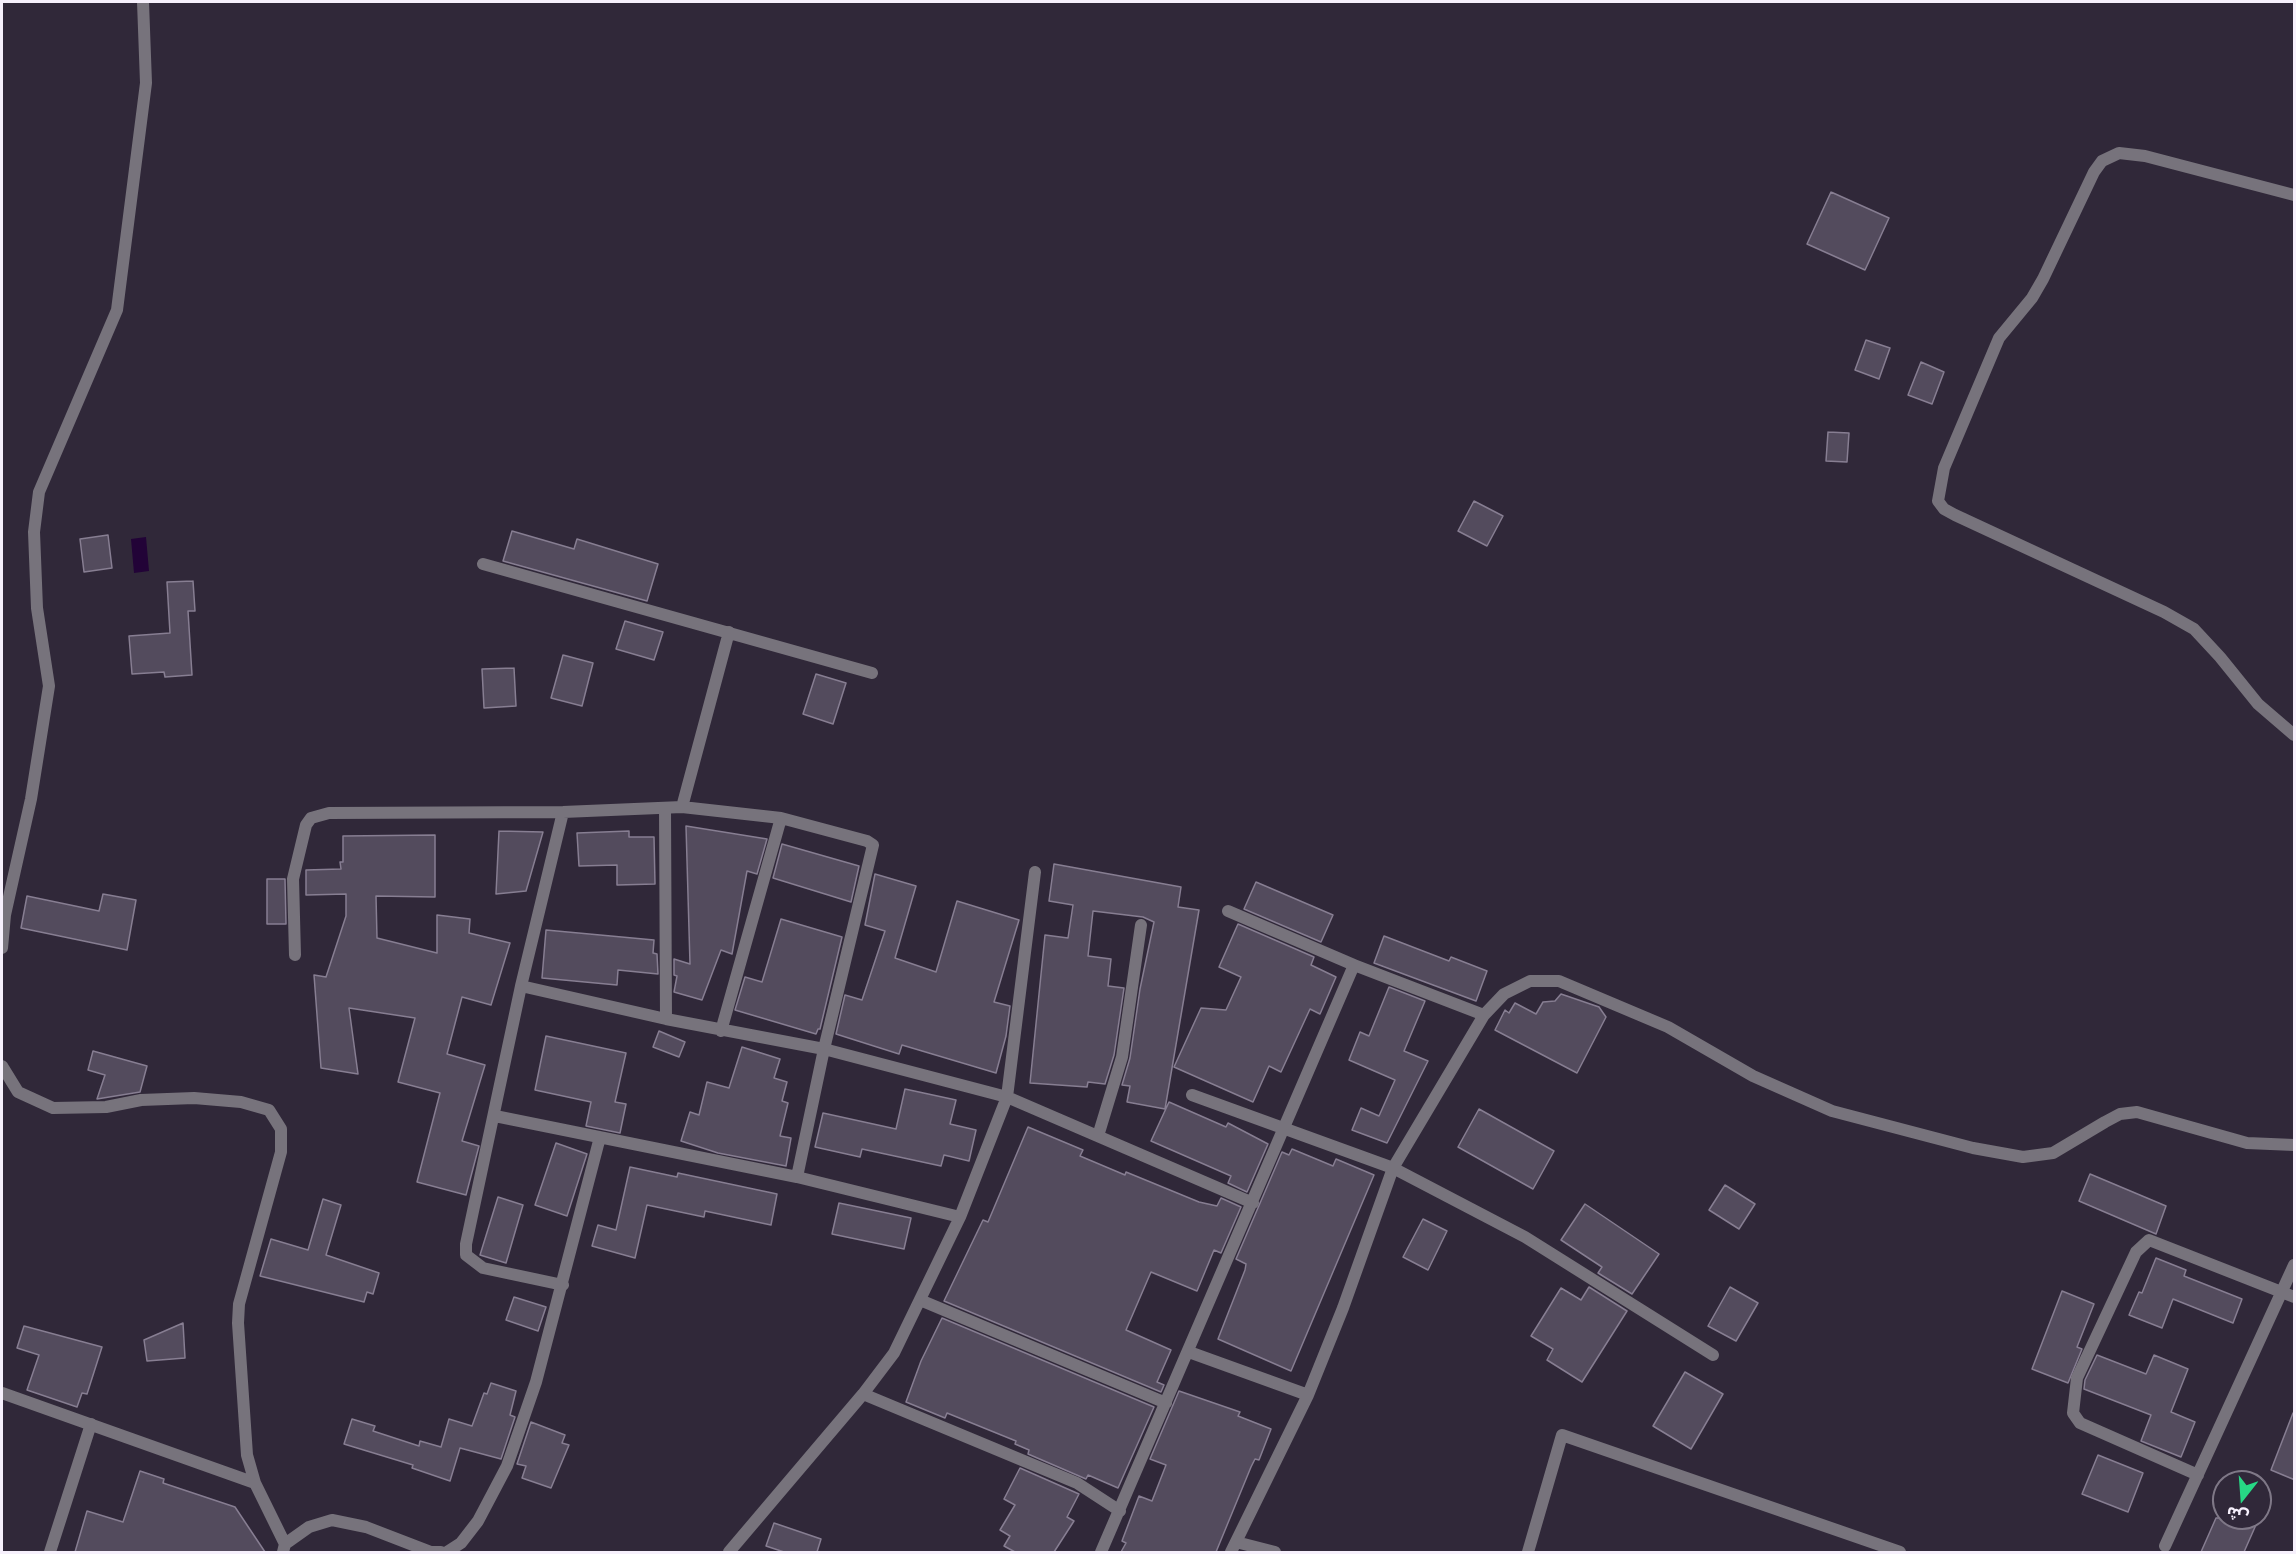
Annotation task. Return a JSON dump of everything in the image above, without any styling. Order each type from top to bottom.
[{"type":"street","points":[[2,948],[5,915],[31,799],[49,686],[37,608],[34,532],[39,492],[117,310],[146,83],[143,2]]},
{"type":"street","points":[[2295,195],[2145,156],[2119,153],[2102,161],[2094,172],[2032,298],[1999,338],[1944,468],[1938,501],[1944,509],[1955,515],[2164,612],[2194,629],[2258,704],[2295,735]]},
{"type":"street","points":[[483,564],[872,673]]},
{"type":"street","points":[[682,807],[729,632]]},
{"type":"street","points":[[295,955],[293,879],[306,825],[311,818],[329,813],[562,812],[682,807],[781,818],[867,841],[873,845],[824,1049],[797,1176]]},
{"type":"street","points":[[665,808],[666,1019]]},
{"type":"street","points":[[562,812],[521,986],[466,1244],[466,1255],[483,1268],[563,1285]]},
{"type":"street","points":[[721,1031],[781,818]]},
{"type":"street","points":[[729,1552],[863,1394],[894,1353],[960,1217],[1007,1097],[1035,872]]},
{"type":"street","points":[[1228,911],[1354,965],[1484,1015]]},
{"type":"street","points":[[1098,1136],[1122,1057],[1140,925]]},
{"type":"street","points":[[1101,1552],[1354,965]]},
{"type":"street","points":[[1275,1552],[1233,1547],[1308,1395],[1343,1308],[1393,1168],[1484,1015],[1504,994],[1530,981],[1559,981],[1668,1026],[1753,1076],[1832,1111],[1973,1148],[2023,1157],[2053,1154],[2120,1114],[2137,1112],[2247,1143],[2295,1146]]},
{"type":"street","points":[[521,986],[721,1031],[824,1049],[1007,1097],[1252,1203]]},
{"type":"street","points":[[2,1066],[18,1092],[53,1108],[106,1107],[141,1100],[194,1098],[241,1102],[269,1110],[281,1129],[281,1152],[239,1304],[243,1420],[247,1455],[255,1484],[284,1548],[309,1527],[332,1520],[366,1527],[431,1552],[441,1552]]},
{"type":"street","points":[[1192,1095],[1393,1168],[1525,1237],[1713,1355]]},
{"type":"street","points":[[495,1116],[797,1176],[960,1217]]},
{"type":"street","points":[[447,1552],[461,1543],[478,1521],[507,1466],[536,1382],[600,1137]]},
{"type":"street","points":[[2198,1475],[2080,1423],[2073,1413],[2077,1378],[2136,1252],[2149,1240],[2295,1297]]},
{"type":"street","points":[[2165,1546],[2295,1265]]},
{"type":"street","points":[[920,1300],[1166,1402]]},
{"type":"street","points":[[1189,1352],[1308,1395]]},
{"type":"street","points":[[2,1393],[255,1484]]},
{"type":"street","points":[[863,1394],[1077,1483],[1120,1511]]},
{"type":"street","points":[[50,1552],[91,1424]]},
{"type":"street","points":[[1528,1552],[1562,1435],[1900,1552]]},
{"type":"shaded area","points":[[146,537],[149,571],[134,573],[131,539]]},
{"type":"building","points":[[1831,192],[1889,218],[1865,270],[1807,244]]},
{"type":"building","points":[[1866,340],[1890,348],[1879,379],[1855,370]]},
{"type":"building","points":[[1921,362],[1944,372],[1932,404],[1908,395]]},
{"type":"building","points":[[1828,432],[1849,433],[1847,462],[1826,461]]},
{"type":"building","points":[[1474,501],[1503,516],[1487,546],[1458,531]]},
{"type":"building","points":[[512,531],[574,549],[577,539],[658,564],[647,601],[503,561]]},
{"type":"building","points":[[108,535],[112,568],[84,572],[80,539]]},
{"type":"building","points":[[193,581],[195,611],[188,611],[192,675],[165,677],[164,672],[132,674],[129,636],[170,633],[167,582]]},
{"type":"building","points":[[625,621],[663,632],[654,660],[616,649]]},
{"type":"building","points":[[563,655],[593,663],[582,706],[551,698]]},
{"type":"building","points":[[514,668],[516,706],[484,708],[482,669]]},
{"type":"building","points":[[816,674],[846,683],[833,724],[803,714]]},
{"type":"building","points":[[686,826],[767,839],[757,874],[747,871],[732,954],[721,950],[702,1000],[674,992],[677,976],[674,975],[674,959],[690,964]]},
{"type":"building","points":[[499,831],[543,832],[526,891],[496,894]]},
{"type":"building","points":[[629,831],[629,837],[654,837],[655,884],[617,885],[617,865],[579,866],[577,833]]},
{"type":"building","points":[[435,835],[435,897],[376,896],[377,938],[437,953],[437,915],[470,919],[469,933],[510,943],[491,1005],[462,997],[447,1054],[485,1065],[462,1141],[479,1146],[466,1195],[417,1182],[440,1093],[398,1082],[415,1018],[349,1008],[358,1074],[321,1068],[314,975],[326,977],[346,916],[346,894],[306,895],[306,870],[341,869],[343,836]]},
{"type":"building","points":[[782,844],[859,866],[851,902],[773,878]]},
{"type":"building","points":[[1054,864],[1181,887],[1178,907],[1199,910],[1165,1109],[1127,1102],[1130,1086],[1122,1085],[1130,1058],[1140,989],[1154,922],[1143,917],[1093,911],[1088,956],[1111,959],[1108,986],[1124,988],[1114,1055],[1105,1084],[1088,1082],[1087,1087],[1030,1083],[1045,935],[1068,938],[1073,905],[1049,901]]},
{"type":"building","points":[[875,874],[916,886],[895,958],[936,972],[957,901],[1019,920],[994,1002],[1010,1006],[1006,1036],[996,1073],[902,1045],[899,1054],[836,1034],[845,995],[862,1000],[885,931],[865,925]]},
{"type":"building","points":[[267,879],[285,879],[286,924],[267,924]]},
{"type":"building","points":[[1256,882],[1333,915],[1321,942],[1244,909]]},
{"type":"building","points":[[103,894],[136,900],[127,950],[21,928],[27,896],[99,911]]},
{"type":"building","points":[[781,919],[842,937],[820,1029],[816,1034],[735,1010],[745,977],[762,982]]},
{"type":"building","points":[[1238,924],[1314,957],[1311,965],[1336,977],[1320,1014],[1310,1009],[1281,1072],[1269,1066],[1253,1102],[1174,1067],[1201,1008],[1226,1010],[1241,977],[1219,967]]},
{"type":"building","points":[[546,930],[654,940],[653,953],[657,954],[658,974],[618,970],[617,985],[542,978]]},
{"type":"building","points":[[1384,936],[1449,961],[1451,957],[1487,971],[1476,1001],[1374,963]]},
{"type":"building","points":[[1389,987],[1425,1001],[1404,1051],[1428,1061],[1387,1143],[1352,1130],[1361,1108],[1379,1116],[1395,1080],[1349,1060],[1360,1032],[1369,1036]]},
{"type":"building","points":[[1561,994],[1599,1007],[1606,1017],[1577,1073],[1495,1030],[1505,1010],[1509,1013],[1515,1003],[1536,1014],[1543,1002],[1555,1001]]},
{"type":"building","points":[[659,1031],[685,1042],[679,1057],[653,1047]]},
{"type":"building","points":[[546,1036],[626,1053],[615,1102],[626,1104],[620,1133],[586,1126],[591,1102],[535,1090]]},
{"type":"building","points":[[742,1047],[780,1059],[774,1078],[787,1082],[782,1101],[788,1103],[780,1136],[791,1138],[786,1166],[718,1153],[681,1141],[690,1112],[699,1115],[707,1082],[729,1088]]},
{"type":"building","points":[[93,1051],[147,1066],[140,1092],[97,1099],[105,1075],[88,1070]]},
{"type":"building","points":[[905,1089],[956,1100],[950,1124],[976,1130],[969,1161],[944,1155],[941,1166],[862,1149],[860,1157],[815,1147],[823,1113],[896,1129]]},
{"type":"building","points":[[1169,1102],[1226,1127],[1228,1123],[1268,1144],[1247,1192],[1228,1183],[1231,1176],[1151,1141]]},
{"type":"building","points":[[1479,1109],[1554,1151],[1533,1189],[1458,1147]]},
{"type":"building","points":[[1028,1127],[1083,1150],[1080,1156],[1125,1175],[1126,1172],[1199,1202],[1217,1206],[1221,1198],[1241,1207],[1221,1253],[1214,1250],[1197,1291],[1151,1272],[1126,1330],[1171,1350],[1157,1382],[1164,1385],[1161,1392],[944,1301],[983,1220],[988,1222]]},
{"type":"building","points":[[556,1143],[587,1154],[567,1216],[535,1205]]},
{"type":"building","points":[[1292,1149],[1333,1166],[1336,1159],[1374,1175],[1291,1371],[1218,1339],[1245,1270],[1246,1264],[1236,1259],[1282,1152],[1289,1155]]},
{"type":"building","points":[[630,1167],[677,1177],[678,1173],[777,1194],[771,1225],[705,1211],[704,1217],[647,1205],[635,1258],[592,1246],[598,1225],[616,1230]]},
{"type":"building","points":[[2090,1174],[2166,1206],[2156,1234],[2079,1201]]},
{"type":"building","points":[[1725,1185],[1755,1204],[1739,1229],[1709,1210]]},
{"type":"building","points":[[498,1197],[523,1205],[506,1263],[480,1255]]},
{"type":"building","points":[[323,1199],[341,1205],[326,1255],[379,1273],[373,1294],[367,1292],[364,1302],[260,1276],[271,1239],[308,1250]]},
{"type":"building","points":[[839,1203],[911,1218],[904,1249],[832,1234]]},
{"type":"building","points":[[1585,1204],[1659,1254],[1632,1294],[1598,1273],[1602,1267],[1561,1240]]},
{"type":"building","points":[[1423,1219],[1447,1231],[1428,1270],[1403,1257]]},
{"type":"building","points":[[2156,1258],[2186,1270],[2184,1276],[2242,1299],[2233,1323],[2173,1299],[2162,1328],[2129,1315],[2139,1292],[2142,1293]]},
{"type":"building","points":[[1589,1287],[1627,1311],[1582,1382],[1547,1360],[1553,1349],[1531,1336],[1561,1288],[1581,1300]]},
{"type":"building","points":[[1730,1287],[1758,1303],[1736,1341],[1708,1326]]},
{"type":"building","points":[[2062,1291],[2094,1304],[2077,1347],[2082,1349],[2068,1383],[2032,1369]]},
{"type":"building","points":[[514,1297],[546,1307],[538,1331],[506,1320]]},
{"type":"building","points":[[942,1318],[1154,1407],[1118,1488],[1088,1475],[1086,1479],[1028,1454],[1029,1450],[1015,1444],[1016,1441],[947,1413],[945,1418],[906,1402],[921,1361]]},
{"type":"building","points":[[183,1323],[185,1358],[147,1361],[144,1340]]},
{"type":"building","points":[[24,1326],[102,1347],[87,1394],[82,1393],[77,1407],[27,1390],[39,1355],[17,1348]]},
{"type":"building","points":[[2097,1355],[2146,1374],[2154,1355],[2188,1369],[2171,1412],[2195,1422],[2181,1457],[2141,1441],[2151,1415],[2084,1389],[2085,1380]]},
{"type":"building","points":[[1685,1372],[1723,1394],[1691,1449],[1653,1426]]},
{"type":"building","points":[[491,1383],[516,1391],[510,1415],[515,1417],[501,1459],[460,1448],[450,1481],[412,1468],[413,1465],[344,1444],[352,1419],[375,1426],[373,1431],[419,1446],[420,1441],[441,1447],[449,1419],[472,1426],[484,1393],[487,1394]]},
{"type":"building","points":[[1179,1391],[1240,1412],[1238,1416],[1271,1429],[1259,1460],[1255,1459],[1251,1467],[1216,1552],[1121,1552],[1126,1543],[1122,1541],[1139,1496],[1152,1501],[1166,1465],[1150,1459]]},
{"type":"building","points":[[2293,1413],[2295,1413],[2295,1480],[2271,1470]]},
{"type":"building","points":[[531,1422],[565,1435],[562,1443],[569,1445],[551,1488],[522,1478],[526,1466],[517,1464]]},
{"type":"building","points":[[2098,1455],[2143,1473],[2128,1512],[2082,1494]]},
{"type":"building","points":[[1020,1468],[1079,1494],[1067,1517],[1074,1521],[1054,1552],[1015,1552],[1004,1546],[1010,1536],[1000,1530],[1015,1505],[1004,1499]]},
{"type":"building","points":[[140,1471],[164,1479],[163,1483],[235,1507],[265,1552],[75,1552],[87,1511],[123,1522]]},
{"type":"building","points":[[774,1523],[821,1539],[817,1552],[784,1552],[766,1546]]},
{"type":"building","points":[[2212,1527],[2212,1530],[2254,1530],[2244,1552],[2201,1552]]}]
